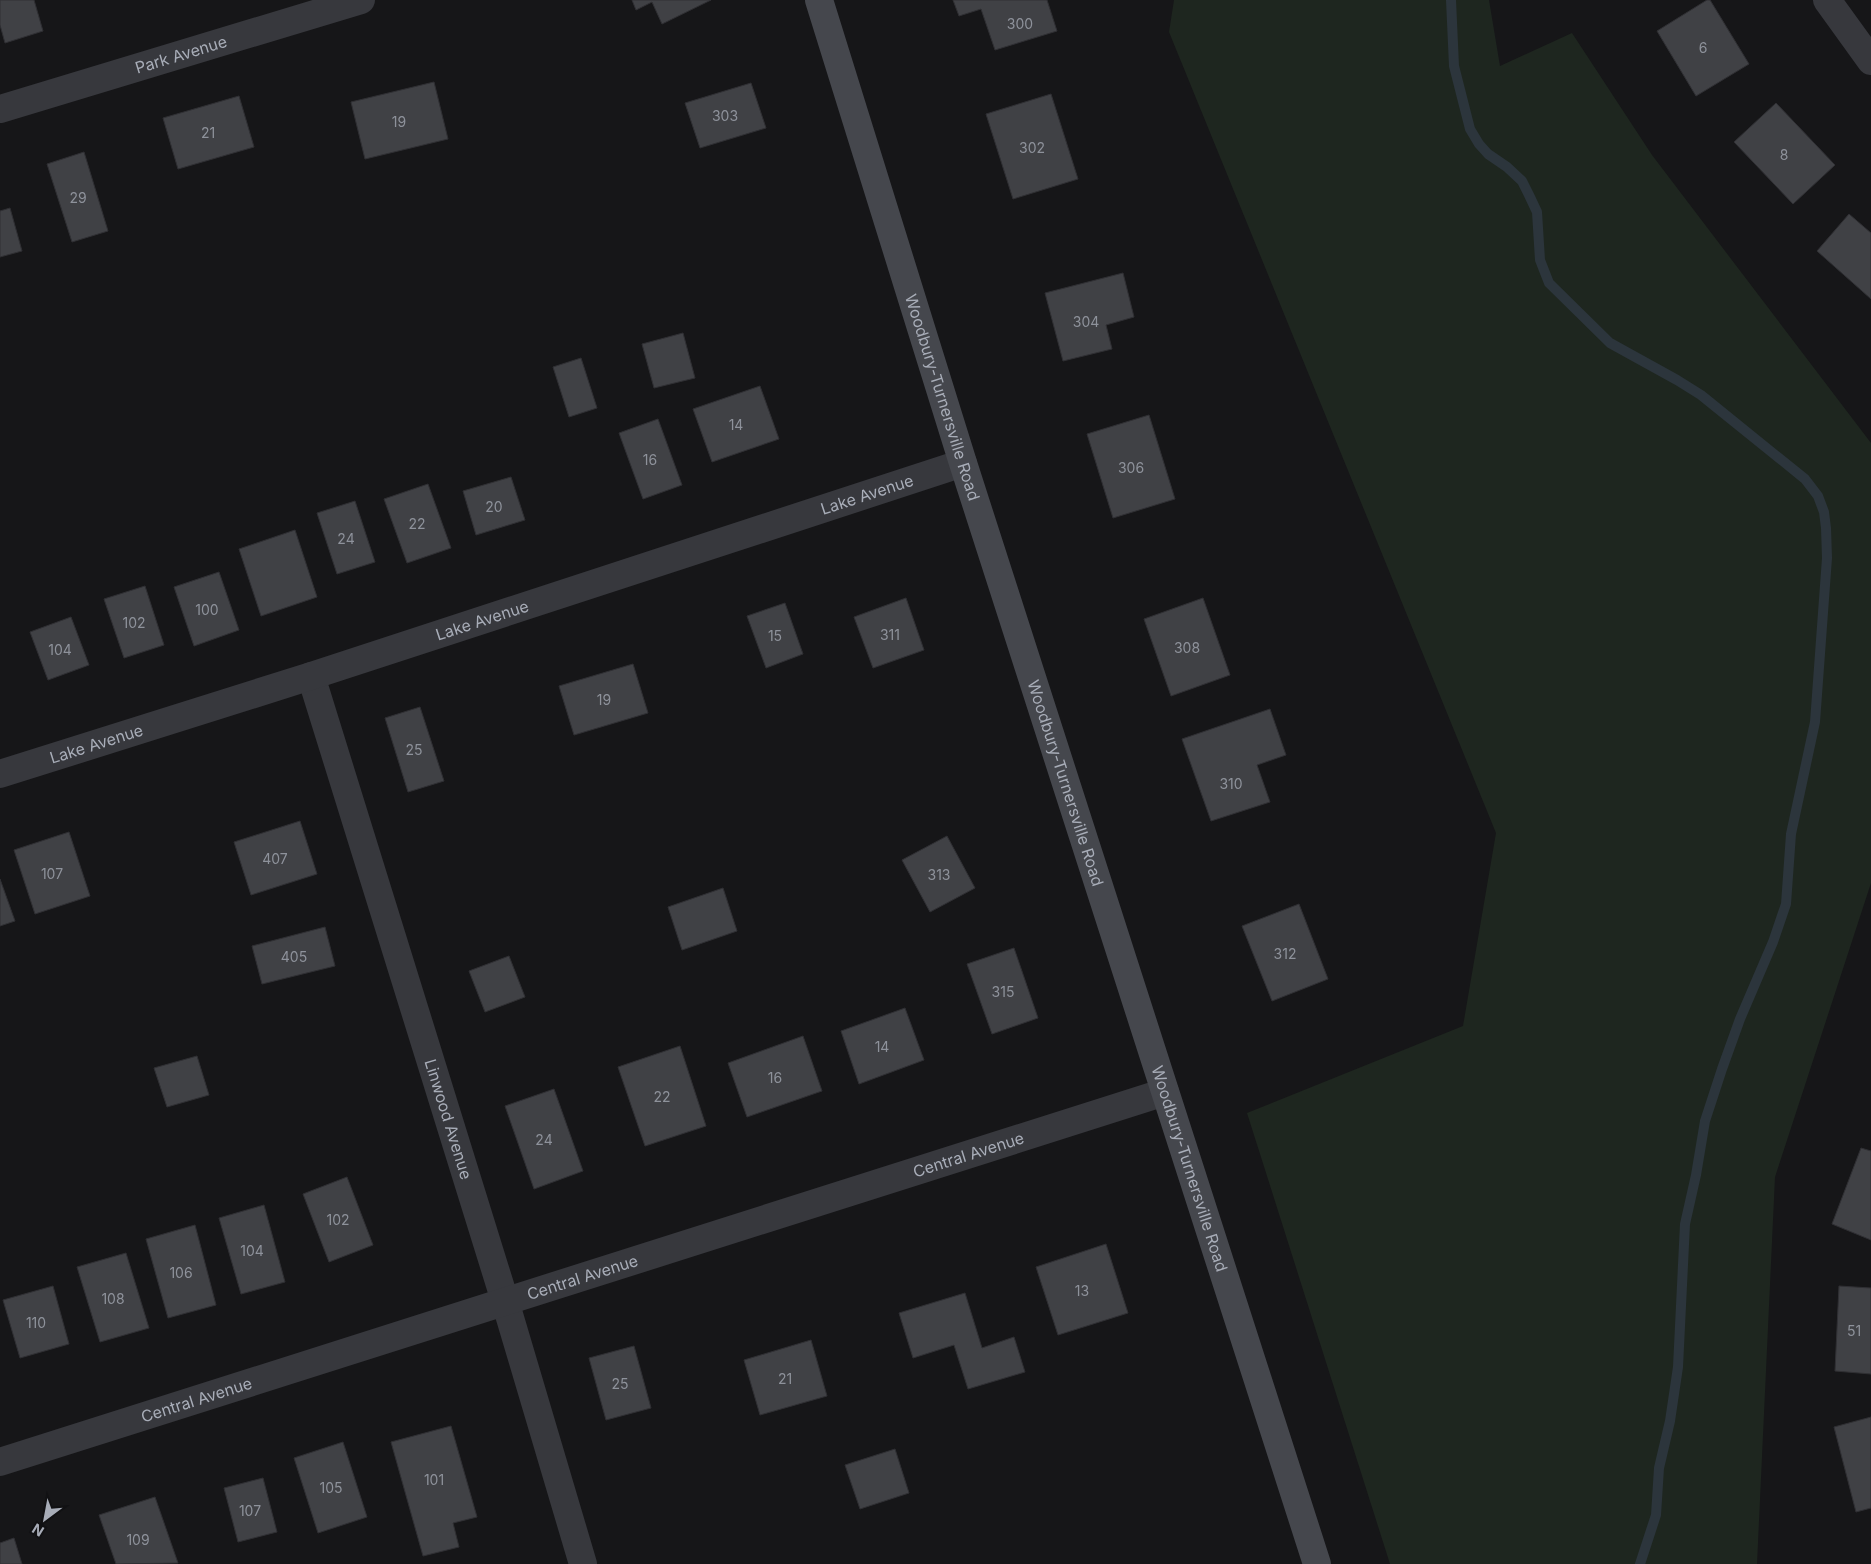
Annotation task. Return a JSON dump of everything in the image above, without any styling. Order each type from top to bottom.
[{"type":"main road","name":"Woodbury-Turnersville Road","points":[[819,0],[963,463],[1317,1564]]},
{"type":"street","name":"Park Avenue","points":[[0,109],[361,0]]},
{"type":"street","points":[[1827,0],[1869,56]]},
{"type":"street","name":"Lake Avenue","points":[[0,774],[311,676],[963,463]]},
{"type":"street","name":"Linwood Avenue","points":[[311,676],[583,1564]]},
{"type":"street","name":"Central Avenue","points":[[0,1462],[1165,1092]]},
{"type":"shaded area","points":[[1174,0],[1489,0],[1500,66],[1572,33],[1652,155],[1871,443],[1871,883],[1775,1177],[1757,1564],[1390,1564],[1247,1113],[1463,1026],[1496,833],[1169,32]]},
{"type":"building","points":[[0,0],[34,0],[43,31],[5,43],[0,25]]},
{"type":"building","points":[[632,0],[711,0],[662,24],[652,2],[636,10]]},
{"type":"building","points":[[953,0],[1047,0],[1057,31],[995,50],[981,9],[959,16]]},
{"type":"building","points":[[1707,0],[1710,0],[1749,64],[1696,96],[1657,31]]},
{"type":"building","points":[[434,82],[448,139],[365,159],[351,102]]},
{"type":"building","points":[[751,83],[766,128],[700,148],[685,103]]},
{"type":"building","points":[[1051,94],[1078,179],[1013,199],[986,114]]},
{"type":"building","points":[[239,96],[254,147],[178,169],[163,118]]},
{"type":"building","points":[[1776,103],[1835,165],[1793,204],[1734,142]]},
{"type":"building","points":[[84,152],[108,231],[72,242],[47,164]]},
{"type":"building","points":[[10,208],[22,251],[0,257],[0,211]]},
{"type":"building","points":[[1849,214],[1871,233],[1871,299],[1817,251]]},
{"type":"building","points":[[1123,273],[1134,317],[1106,325],[1112,349],[1063,361],[1045,293]]},
{"type":"building","points":[[683,333],[695,378],[654,388],[642,344]]},
{"type":"building","points":[[581,358],[597,408],[569,417],[553,367]]},
{"type":"building","points":[[760,386],[779,439],[712,462],[693,409]]},
{"type":"building","points":[[1149,415],[1175,499],[1113,518],[1087,434]]},
{"type":"building","points":[[658,419],[682,485],[643,499],[619,433]]},
{"type":"building","points":[[511,477],[525,520],[476,535],[463,491]]},
{"type":"building","points":[[428,484],[451,548],[407,563],[384,499]]},
{"type":"building","points":[[355,501],[375,562],[337,574],[317,513]]},
{"type":"building","points":[[295,530],[317,597],[261,616],[239,549]]},
{"type":"building","points":[[219,572],[239,630],[194,646],[174,587]]},
{"type":"building","points":[[145,586],[164,645],[124,658],[104,599]]},
{"type":"building","points":[[906,598],[924,650],[873,668],[854,617]]},
{"type":"building","points":[[1203,598],[1230,675],[1171,696],[1144,619]]},
{"type":"building","points":[[785,603],[803,654],[766,668],[747,616]]},
{"type":"building","points":[[71,617],[89,665],[48,680],[30,632]]},
{"type":"building","points":[[633,664],[648,713],[574,735],[559,686]]},
{"type":"building","points":[[420,707],[444,781],[408,792],[385,718]]},
{"type":"building","points":[[1270,709],[1286,755],[1257,765],[1270,802],[1211,821],[1182,739]]},
{"type":"building","points":[[300,821],[317,874],[251,895],[234,842]]},
{"type":"building","points":[[69,832],[90,896],[35,914],[14,850]]},
{"type":"building","points":[[947,836],[975,888],[930,912],[902,860]]},
{"type":"building","points":[[0,879],[15,921],[0,926]]},
{"type":"building","points":[[723,888],[737,931],[682,950],[668,907]]},
{"type":"building","points":[[1299,904],[1328,979],[1272,1001],[1242,926]]},
{"type":"building","points":[[325,927],[335,966],[262,984],[252,946]]},
{"type":"building","points":[[1014,948],[1038,1018],[992,1034],[967,964]]},
{"type":"building","points":[[509,956],[525,997],[485,1012],[469,971]]},
{"type":"building","points":[[905,1008],[924,1060],[859,1084],[841,1031]]},
{"type":"building","points":[[803,1036],[822,1091],[747,1117],[728,1063]]},
{"type":"building","points":[[680,1046],[706,1126],[645,1146],[618,1067]]},
{"type":"building","points":[[197,1056],[209,1095],[167,1107],[154,1068]]},
{"type":"building","points":[[554,1089],[583,1171],[534,1189],[505,1106]]},
{"type":"building","points":[[1861,1148],[1871,1151],[1871,1240],[1832,1224]]},
{"type":"building","points":[[347,1177],[373,1245],[329,1262],[303,1194]]},
{"type":"building","points":[[264,1205],[285,1282],[241,1294],[219,1218]]},
{"type":"building","points":[[195,1225],[216,1305],[168,1318],[146,1239]]},
{"type":"building","points":[[1106,1244],[1128,1313],[1058,1335],[1036,1267]]},
{"type":"building","points":[[126,1253],[149,1328],[100,1342],[77,1267]]},
{"type":"building","points":[[53,1286],[69,1344],[20,1358],[3,1300]]},
{"type":"building","points":[[1839,1286],[1871,1288],[1871,1374],[1835,1371]]},
{"type":"building","points":[[965,1293],[982,1348],[1014,1337],[1025,1372],[968,1389],[954,1345],[913,1358],[899,1313]]},
{"type":"building","points":[[811,1340],[827,1396],[760,1415],[744,1360]]},
{"type":"building","points":[[634,1346],[651,1408],[606,1420],[589,1358]]},
{"type":"building","points":[[1871,1417],[1871,1508],[1856,1512],[1834,1427]]},
{"type":"building","points":[[451,1426],[477,1517],[453,1523],[459,1547],[423,1556],[391,1442]]},
{"type":"building","points":[[343,1442],[367,1517],[318,1533],[294,1458]]},
{"type":"building","points":[[895,1449],[909,1493],[860,1509],[845,1465]]},
{"type":"building","points":[[263,1478],[277,1532],[238,1542],[224,1488]]},
{"type":"building","points":[[155,1497],[178,1563],[116,1564],[99,1515]]},
{"type":"building","points":[[14,1538],[22,1564],[0,1564],[0,1543]]},
{"type":"waterway","points":[[1451,0],[1454,66],[1470,129],[1488,154],[1507,167],[1522,181],[1537,212],[1540,260],[1549,283],[1610,343],[1701,395],[1805,479],[1818,496],[1824,512],[1826,528],[1827,558],[1815,722],[1791,834],[1786,904],[1773,942],[1740,1019],[1705,1121],[1685,1224],[1678,1367],[1670,1421],[1659,1468],[1656,1515],[1640,1564]]}]
